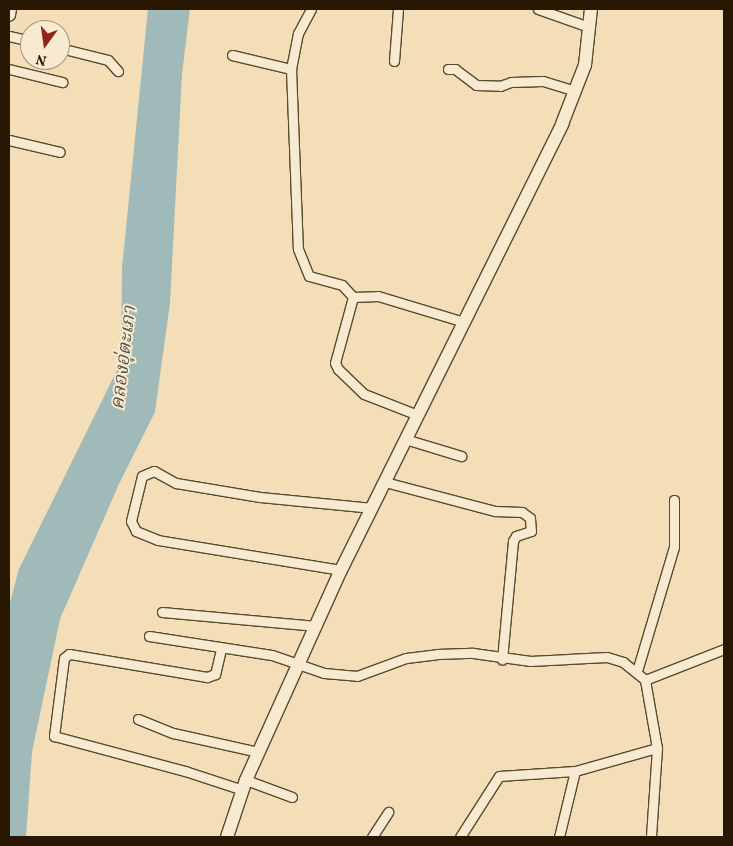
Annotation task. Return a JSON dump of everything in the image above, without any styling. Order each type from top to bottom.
[{"type":"street","points":[[9,15],[10,9]]},
{"type":"street","points":[[311,9],[298,33],[291,68],[298,249],[310,276],[342,285],[353,297],[378,296],[464,322]]},
{"type":"street","points":[[394,61],[398,9]]},
{"type":"street","points":[[538,9],[589,27]]},
{"type":"street","points":[[227,837],[244,785],[341,570],[576,90],[585,66],[591,9]]},
{"type":"street","points":[[70,50],[108,60],[118,71]]},
{"type":"street","points":[[232,55],[291,68]]},
{"type":"street","points":[[9,69],[62,82]]},
{"type":"street","points":[[448,69],[455,69],[476,85],[500,86],[511,82],[543,81],[576,90]]},
{"type":"street","points":[[9,140],[60,152]]},
{"type":"street","points":[[353,297],[335,363],[338,369],[364,394],[418,415]]},
{"type":"street","points":[[405,439],[461,456]]},
{"type":"street","points":[[341,570],[158,540],[136,531],[131,521],[142,476],[154,471],[176,483],[260,497],[372,508]]},
{"type":"street","points":[[385,482],[495,511],[522,512],[530,518],[531,531],[516,536],[513,541],[502,659]]},
{"type":"street","points":[[637,671],[674,547],[674,500]]},
{"type":"street","points":[[162,612],[316,626]]},
{"type":"street","points":[[149,636],[221,649],[272,655],[324,673],[358,676],[406,658],[437,654],[473,653],[502,659],[530,661],[607,657],[637,671],[645,680],[658,748],[652,837]]},
{"type":"street","points":[[221,649],[215,674],[207,677],[69,654],[64,658],[54,736],[292,797]]},
{"type":"street","points":[[645,680],[724,650]]},
{"type":"street","points":[[138,719],[173,733],[259,752]]},
{"type":"street","points":[[460,837],[499,776],[575,771],[658,748]]},
{"type":"street","points":[[559,837],[575,771]]},
{"type":"street","points":[[372,837],[388,812]]},
{"type":"water","name":"คลองอุ่ตะเภา","points":[[148,9],[190,9],[182,74],[170,303],[155,412],[119,484],[60,619],[32,752],[26,837],[9,837],[9,606],[19,569],[121,362],[122,268]]}]
